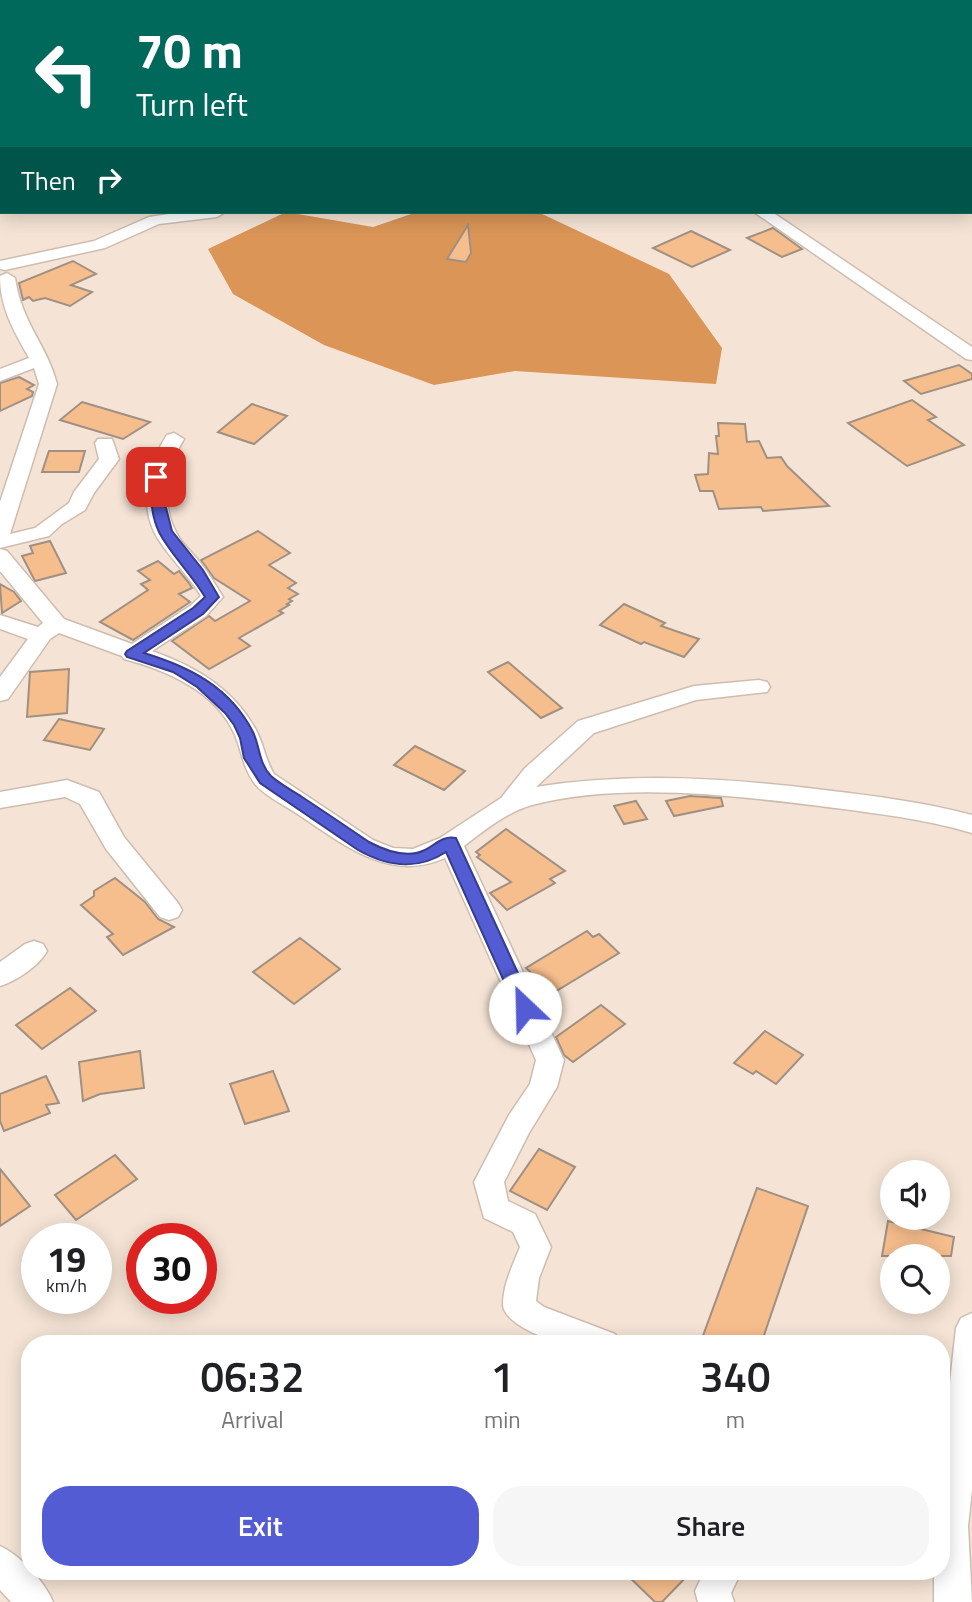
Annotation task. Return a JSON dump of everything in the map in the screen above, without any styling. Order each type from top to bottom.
[{"type":"street","points":[[0,534],[48,384],[46,370],[20,326],[3,270],[99,245],[148,222],[195,214]]},
{"type":"street","points":[[765,214],[972,355]]},
{"type":"street","points":[[0,375],[40,360]]},
{"type":"street","points":[[132,654],[198,611],[212,597],[198,573],[165,532],[156,496],[156,477],[165,451],[174,439]]},
{"type":"street","points":[[0,541],[42,532],[78,506],[84,492],[109,459],[105,443]]},
{"type":"street","points":[[0,555],[49,630]]},
{"type":"street","points":[[0,622],[49,630],[178,668],[203,684],[231,709],[248,738],[252,758],[265,780],[380,855],[409,860],[427,856],[524,798],[573,790],[686,785],[875,804],[947,816],[972,824]]},
{"type":"street","points":[[0,694],[49,630]]},
{"type":"street","points":[[508,806],[534,774],[586,727],[694,693],[759,687]]},
{"type":"street","points":[[0,800],[67,788],[90,797],[102,826],[119,851],[169,910]]},
{"type":"street","points":[[450,842],[550,1060],[543,1087],[519,1124],[489,1182],[495,1209],[524,1223],[536,1247],[523,1278],[519,1307],[533,1317],[580,1335]]},
{"type":"street","points":[[0,976],[34,951]]},
{"type":"street","points":[[952,1602],[951,1526],[972,1328]]},
{"type":"street","points":[[0,1564],[35,1602]]},
{"type":"street","points":[[716,1602],[713,1591],[719,1580]]},
{"type":"shaded area","points":[[282,214],[298,214],[373,227],[411,214],[542,214],[669,274],[722,348],[716,384],[515,371],[434,385],[324,345],[233,294],[208,249]]},
{"type":"building","points":[[468,225],[471,253],[466,262],[447,259]]},
{"type":"building","points":[[773,228],[802,249],[782,257],[747,238]]},
{"type":"building","points":[[691,231],[730,250],[692,267],[653,248]]},
{"type":"building","points":[[73,261],[96,274],[71,285],[92,292],[70,306],[45,298],[33,301],[29,297],[23,300],[19,283]]},
{"type":"building","points":[[959,365],[972,374],[972,379],[921,394],[904,381]]},
{"type":"building","points":[[19,377],[34,385],[27,389],[33,392],[32,396],[0,411],[0,383]]},
{"type":"building","points":[[912,400],[936,417],[928,420],[964,445],[907,466],[848,423]]},
{"type":"building","points":[[82,402],[150,422],[123,439],[60,420]]},
{"type":"building","points":[[252,404],[287,416],[254,444],[218,432]]},
{"type":"building","points":[[718,423],[745,424],[747,442],[759,441],[767,458],[781,457],[829,506],[763,511],[761,507],[719,509],[713,491],[700,491],[695,475],[708,474],[709,453],[718,454]]},
{"type":"building","points":[[49,451],[85,451],[79,472],[42,472]]},
{"type":"building","points":[[258,531],[290,553],[269,565],[296,583],[288,588],[298,594],[289,599],[292,601],[287,604],[289,605],[279,611],[283,613],[239,638],[250,646],[209,669],[172,641],[209,616],[215,621],[250,601],[214,578],[201,560]]},
{"type":"building","points":[[50,541],[66,573],[35,581],[22,556],[33,553],[30,546]]},
{"type":"building","points":[[158,561],[174,574],[179,571],[189,583],[192,588],[179,594],[190,602],[133,640],[100,622],[148,590],[141,584],[150,580],[138,571]]},
{"type":"building","points":[[0,584],[14,592],[21,601],[2,613]]},
{"type":"building","points":[[624,604],[665,623],[661,626],[699,639],[684,657],[644,642],[641,644],[600,625]]},
{"type":"building","points":[[508,662],[562,708],[541,718],[488,672]]},
{"type":"building","points":[[69,669],[67,713],[27,717],[30,672]]},
{"type":"building","points":[[59,719],[104,729],[90,750],[44,740]]},
{"type":"building","points":[[415,746],[465,771],[444,790],[394,765]]},
{"type":"building","points":[[690,796],[721,798],[723,806],[674,816],[666,801]]},
{"type":"building","points":[[636,801],[647,819],[624,824],[614,806]]},
{"type":"building","points":[[506,829],[565,871],[550,879],[555,883],[507,910],[490,893],[511,882],[477,857],[480,855],[476,852]]},
{"type":"building","points":[[115,878],[145,902],[158,919],[174,927],[123,955],[107,937],[113,934],[81,905],[94,896],[94,891]]},
{"type":"building","points":[[587,931],[593,937],[599,934],[619,953],[553,993],[526,968]]},
{"type":"building","points":[[300,938],[340,969],[294,1004],[253,972]]},
{"type":"building","points":[[70,988],[96,1011],[42,1049],[16,1025]]},
{"type":"building","points":[[601,1005],[625,1024],[573,1062],[564,1055],[556,1037]]},
{"type":"building","points":[[765,1031],[803,1055],[776,1084],[756,1071],[753,1074],[734,1063]]},
{"type":"building","points":[[140,1051],[144,1088],[100,1094],[83,1101],[79,1062]]},
{"type":"building","points":[[273,1071],[289,1111],[245,1124],[230,1084]]},
{"type":"building","points":[[46,1076],[59,1103],[46,1105],[50,1113],[4,1131],[0,1121],[0,1094]]},
{"type":"building","points":[[539,1149],[575,1167],[547,1210],[510,1191]]},
{"type":"building","points":[[115,1155],[137,1179],[76,1220],[55,1195]]},
{"type":"building","points":[[0,1169],[30,1206],[0,1226]]},
{"type":"building","points":[[757,1188],[808,1206],[764,1335],[703,1335]]},
{"type":"building","points":[[886,1230],[925,1230],[954,1237],[951,1256],[950,1244],[884,1244]]},
{"type":"building","points":[[632,1580],[683,1580],[662,1602],[655,1602]]},
{"type":"route","points":[[156,477],[156,496],[165,532],[198,573],[212,597],[198,611],[132,654],[178,668],[203,684],[231,709],[241,724],[248,738],[252,758],[265,780],[364,846],[380,855],[409,860],[427,856],[450,842],[525,1008]]}]
